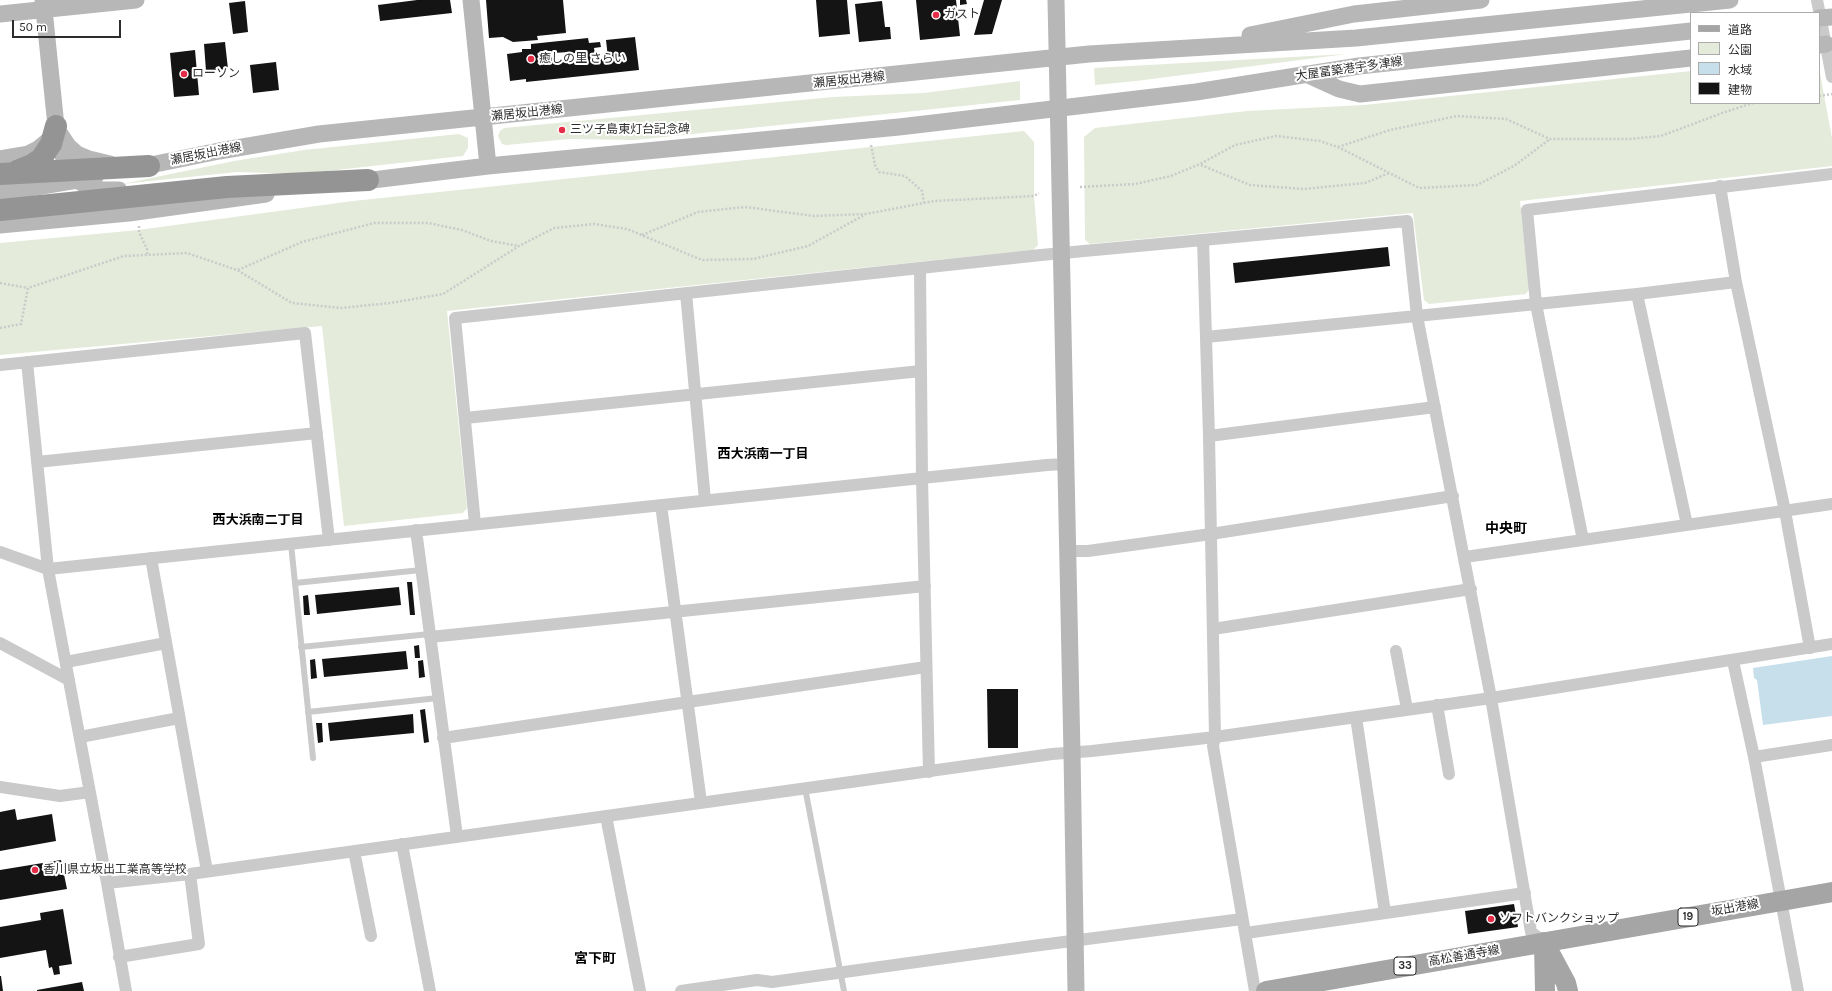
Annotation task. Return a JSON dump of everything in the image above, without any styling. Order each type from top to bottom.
[{"type":"highway","points":[[2,175],[21,170],[41,159],[51,144],[56,126]]},
{"type":"highway","points":[[2,175],[63,177],[149,166]]},
{"type":"highway","points":[[5,220],[43,205],[227,187],[368,180]]},
{"type":"main road","points":[[0,14],[44,5],[136,0]]},
{"type":"main road","points":[[471,0],[488,166]]},
{"type":"main road","points":[[1056,0],[1076,991]]},
{"type":"main road","points":[[1191,47],[1354,14],[1440,2],[1481,0]]},
{"type":"main road","points":[[1057,58],[1191,47],[1356,38],[1730,0]]},
{"type":"main road","points":[[43,205],[63,177],[62,152],[56,126],[44,5]]},
{"type":"main road","points":[[1820,18],[1832,17]]},
{"type":"main road","name":"大屋冨築港宇多津線","points":[[1059,109],[1196,92],[1359,66],[1690,31]]},
{"type":"main road","name":"瀬居坂出港線","points":[[56,126],[61,138],[77,154],[102,163],[149,166],[219,151],[312,135],[1057,58]]},
{"type":"main road","points":[[1306,74],[1339,89],[1360,94],[1690,58]]},
{"type":"main road","points":[[5,220],[129,213],[368,180],[488,166],[899,127],[1059,109]]},
{"type":"main road","points":[[63,177],[98,190],[111,191],[227,180],[368,180]]},
{"type":"main road","name":"坂出港線","points":[[1544,942],[1832,892]]},
{"type":"main road","points":[[1544,942],[1545,991]]},
{"type":"main road","points":[[1544,942],[1566,983],[1568,991]]},
{"type":"main road","name":"高松善通寺線","points":[[1266,991],[1544,942]]},
{"type":"street","points":[[1817,0],[1818,12]]},
{"type":"street","points":[[1820,26],[1822,44],[1832,77]]},
{"type":"street","points":[[1583,540],[1536,304],[1527,210],[1720,186],[1832,174]]},
{"type":"street","points":[[1720,186],[1736,282],[1785,511],[1810,648]]},
{"type":"street","points":[[475,524],[455,318],[1061,253],[1407,221],[1417,316],[1492,698],[1531,932],[1544,942]]},
{"type":"street","points":[[1203,240],[1213,630],[1215,737],[1213,746],[1255,991]]},
{"type":"street","points":[[920,268],[922,478],[929,772]]},
{"type":"street","points":[[1206,337],[1637,294],[1736,282]]},
{"type":"street","points":[[686,293],[705,500]]},
{"type":"street","points":[[1637,294],[1686,525]]},
{"type":"street","points":[[0,365],[305,334],[329,540]]},
{"type":"street","points":[[27,362],[48,569],[126,991]]},
{"type":"street","points":[[464,418],[921,371]]},
{"type":"street","points":[[1209,436],[1435,407]]},
{"type":"street","points":[[37,462],[317,433]]},
{"type":"street","points":[[0,552],[48,569],[705,500],[1066,464]]},
{"type":"street","points":[[1068,551],[1088,551],[1211,534],[1453,496]]},
{"type":"street","points":[[1465,557],[1832,504]]},
{"type":"street","points":[[661,505],[701,802]]},
{"type":"street","points":[[416,530],[457,836]]},
{"type":"street","points":[[151,558],[207,871]]},
{"type":"street","points":[[430,636],[925,586]]},
{"type":"street","points":[[1213,630],[1471,589]]},
{"type":"street","points":[[0,643],[69,680]]},
{"type":"street","points":[[66,662],[166,643]]},
{"type":"street","points":[[107,883],[190,874],[1052,754],[1215,737],[1492,698],[1832,644]]},
{"type":"street","points":[[1396,651],[1407,709]]},
{"type":"street","points":[[1733,660],[1754,757],[1798,991]]},
{"type":"street","points":[[443,738],[926,667]]},
{"type":"street","points":[[1437,705],[1449,774]]},
{"type":"street","points":[[1356,716],[1385,913]]},
{"type":"street","points":[[80,737],[180,718]]},
{"type":"street","points":[[1754,757],[1832,745]]},
{"type":"street","points":[[0,787],[60,796],[90,792]]},
{"type":"street","points":[[606,816],[640,991]]},
{"type":"street","points":[[402,844],[430,991]]},
{"type":"street","points":[[354,851],[370,936]]},
{"type":"street","points":[[119,957],[199,944],[190,874]]},
{"type":"street","points":[[1246,933],[1525,893]]},
{"type":"street","points":[[681,991],[757,980],[772,982],[1076,940],[1242,919]]},
{"type":"lane","points":[[291,544],[313,758]]},
{"type":"lane","points":[[295,583],[421,570]]},
{"type":"lane","points":[[302,647],[430,636]]},
{"type":"lane","points":[[308,712],[438,698]]},
{"type":"lane","points":[[805,788],[844,991]]},
{"type":"path","points":[[1820,96],[1832,94]]},
{"type":"path","points":[[1338,147],[1390,130],[1457,116],[1506,119],[1550,139],[1629,139],[1661,136],[1750,104]]},
{"type":"path","points":[[1080,187],[1135,184],[1171,176],[1200,164],[1235,145],[1276,136],[1320,141],[1338,147],[1419,188],[1477,185],[1514,166],[1550,139]]},
{"type":"path","points":[[870,143],[875,165],[879,172],[905,176],[922,191],[924,203]]},
{"type":"path","points":[[1200,164],[1250,185],[1304,189],[1366,183],[1390,173]]},
{"type":"path","points":[[642,235],[698,212],[745,207],[814,216],[866,214],[924,203],[1034,196],[1039,193]]},
{"type":"path","points":[[0,283],[28,288],[124,256],[187,253],[238,270],[292,303],[341,308],[390,303],[443,294],[519,246],[554,228],[594,224],[627,229],[702,260],[753,259],[808,246],[866,214]]},
{"type":"path","points":[[238,270],[302,242],[374,223],[428,223],[462,230],[491,241],[519,246]]},
{"type":"path","points":[[139,226],[139,232],[147,249],[147,255]]},
{"type":"path","points":[[0,328],[22,324],[28,288]]},
{"type":"green space","points":[[1347,54],[1136,81],[1095,85],[1094,68]]},
{"type":"green space","points":[[1690,71],[1690,104],[1820,104],[1820,73],[1832,138],[1832,166],[1520,201],[1529,289],[1526,294],[1429,304],[1424,300],[1413,213],[1090,244],[1085,240],[1084,137],[1095,128],[1247,111],[1364,105]]},
{"type":"green space","points":[[1020,81],[1020,100],[635,140],[569,139],[506,145],[502,144],[498,136],[500,131],[504,128],[833,97],[923,93]]},
{"type":"green space","points":[[1024,131],[1034,142],[1034,196],[1038,245],[1033,250],[447,311],[467,508],[463,513],[344,526],[322,326],[0,355],[0,243],[138,230],[353,201]]},
{"type":"green space","points":[[459,134],[468,138],[468,148],[463,156],[300,174],[237,172],[122,184],[234,161],[304,150]]},
{"type":"water","points":[[1832,656],[1832,716],[1763,725],[1757,680],[1754,678],[1753,668]]},
{"type":"building","points":[[417,0],[450,0],[452,13],[380,21],[378,5]]},
{"type":"building","name":"癒しの里 さらい","points":[[486,0],[563,0],[566,33],[537,36],[538,40],[513,42],[503,37],[489,38]]},
{"type":"building","points":[[816,0],[847,0],[850,34],[819,37]]},
{"type":"building","points":[[916,0],[956,0],[960,36],[920,40]]},
{"type":"building","points":[[960,0],[966,0],[967,4],[960,5]]},
{"type":"building","points":[[984,0],[1002,0],[992,34],[974,35]]},
{"type":"building","points":[[245,1],[248,32],[233,34],[229,3]]},
{"type":"building","points":[[882,1],[885,27],[890,27],[891,39],[859,42],[855,4]]},
{"type":"building","name":"癒しの里 さらい","points":[[635,37],[639,70],[526,82],[526,79],[510,81],[507,54],[522,52],[522,49],[531,49],[531,44],[588,38],[589,43],[600,42],[601,47],[594,48],[596,60],[608,58],[606,40]],"holes":[[[569,52],[570,54],[575,53],[576,61],[554,63],[553,53]]]},
{"type":"building","points":[[225,42],[228,69],[206,71],[204,44]]},
{"type":"building","name":"ローソン","points":[[195,50],[199,95],[174,97],[170,53]]},
{"type":"building","points":[[276,62],[279,90],[253,93],[250,65]]},
{"type":"building","points":[[1388,247],[1390,266],[1235,283],[1233,263]]},
{"type":"building","points":[[407,582],[412,582],[415,615],[410,615]]},
{"type":"building","points":[[399,587],[401,605],[317,614],[315,595]]},
{"type":"building","points":[[308,595],[310,615],[304,615],[303,596]]},
{"type":"building","points":[[419,645],[420,658],[415,658],[414,646]]},
{"type":"building","points":[[406,651],[408,669],[324,677],[322,659]]},
{"type":"building","points":[[315,659],[317,678],[311,679],[310,660]]},
{"type":"building","points":[[423,660],[425,677],[419,678],[418,661]]},
{"type":"building","points":[[987,689],[1018,689],[1018,748],[988,748]]},
{"type":"building","points":[[425,709],[429,742],[424,743],[420,710]]},
{"type":"building","points":[[413,714],[414,733],[330,741],[328,723]]},
{"type":"building","points":[[316,723],[322,723],[323,742],[318,743]]},
{"type":"building","points":[[15,809],[17,820],[52,814],[56,841],[0,851],[0,812]]},
{"type":"building","points":[[61,860],[67,889],[0,900],[0,870]]},
{"type":"building","name":"ソフトバンクショップ","points":[[1514,904],[1518,927],[1468,934],[1465,911]]},
{"type":"building","points":[[63,909],[72,964],[59,966],[60,974],[54,975],[52,967],[49,968],[46,950],[0,958],[0,927],[41,920],[40,913]]},
{"type":"building","points":[[1,976],[3,991],[0,991]]},
{"type":"building","points":[[82,982],[84,991],[37,991],[37,990]]},
{"type":"place","name":"ガスト","points":[[936,15]]},
{"type":"place","name":"癒しの里 さらい","points":[[531,59]]},
{"type":"place","name":"ローソン","points":[[184,74]]},
{"type":"place","name":"三ツ子島東灯台記念碑","points":[[562,130]]},
{"type":"place","name":"香川県立坂出工業高等学校","points":[[35,870]]},
{"type":"place","name":"ソフトバンクショップ","points":[[1491,919]]},
{"type":"district","name":"西大浜南一丁目","points":[[763,454]]},
{"type":"district","name":"西大浜南二丁目","points":[[258,520]]},
{"type":"district","name":"中央町","points":[[1506,529]]},
{"type":"district","name":"宮下町","points":[[595,959]]}]
